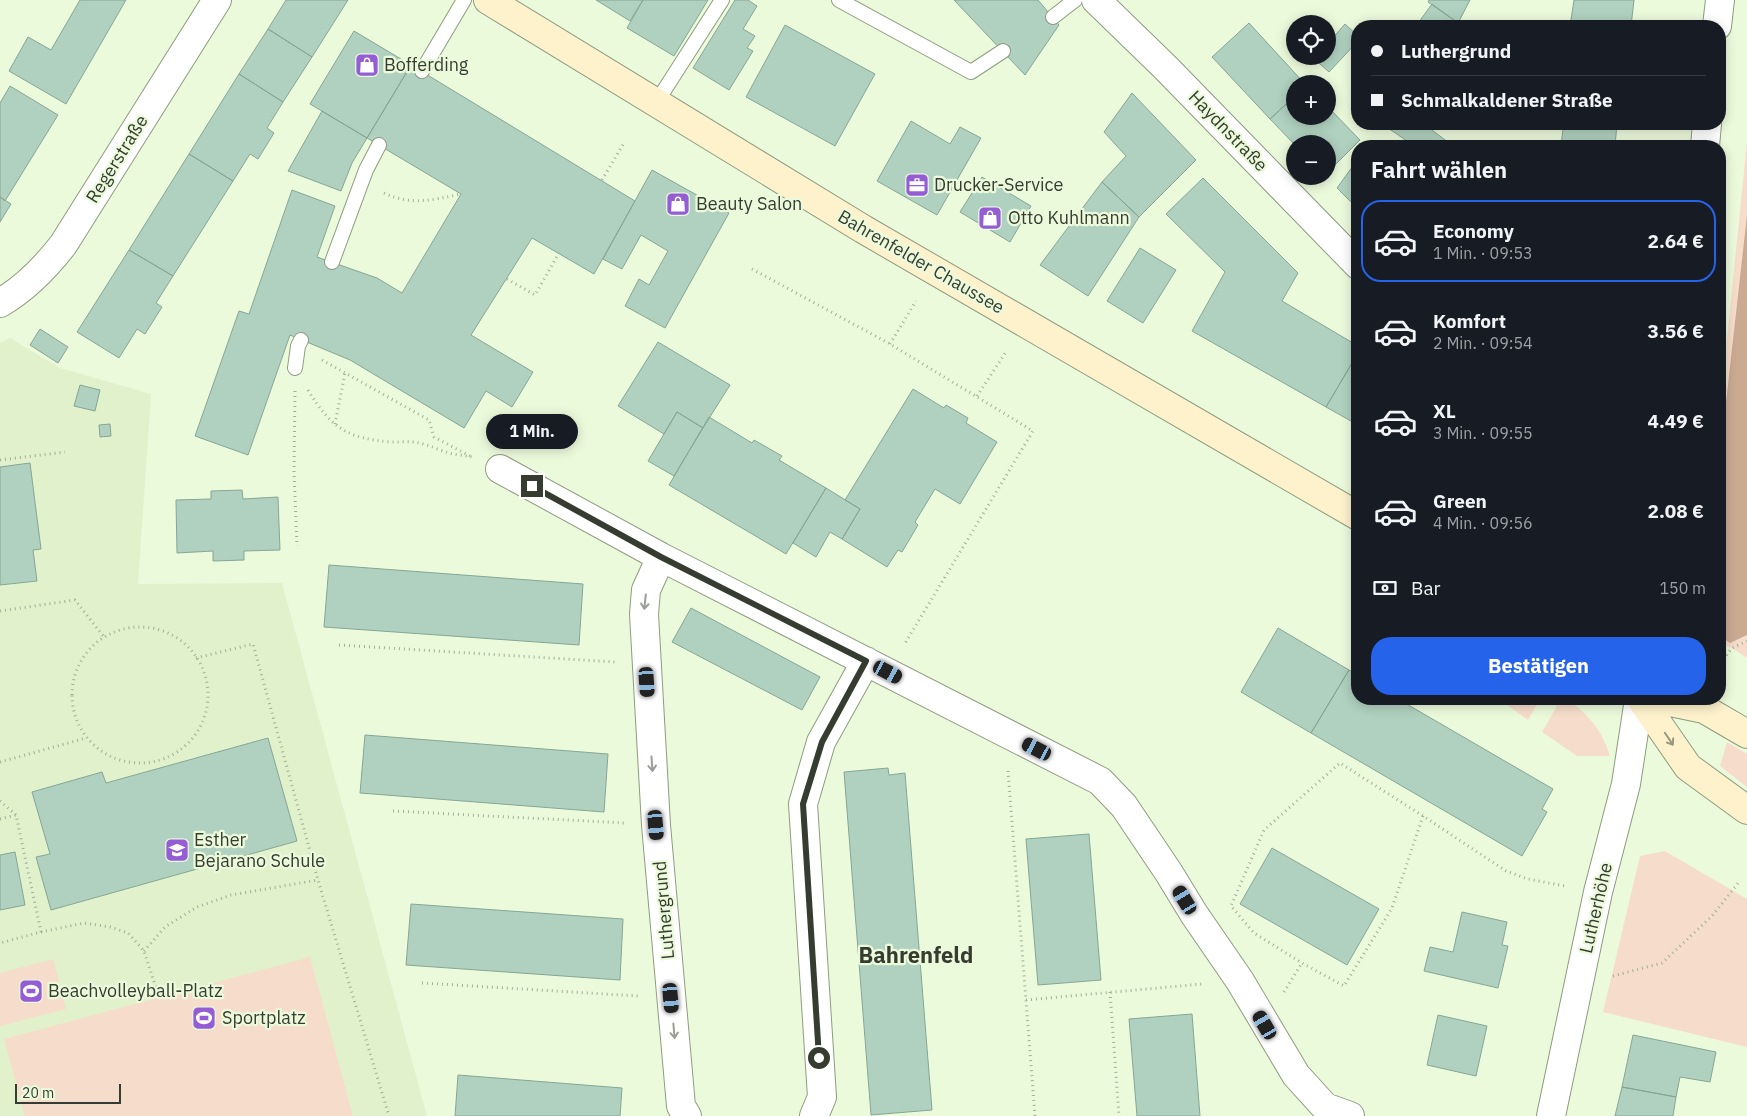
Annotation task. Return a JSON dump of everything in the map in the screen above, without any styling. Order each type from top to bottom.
[{"type":"main road","name":"Bahrenfelder Chaussee","points":[[488,0],[863,229],[1351,512]]},
{"type":"main road","points":[[1644,705],[1688,768],[1747,810]]},
{"type":"main road","points":[[1685,705],[1704,709],[1747,734]]},
{"type":"street","name":"Regerstraße","points":[[0,303],[32,280],[63,245],[216,0]]},
{"type":"street","name":"Haydnstraße","points":[[1096,0],[1166,68],[1351,258]]},
{"type":"street","points":[[1718,20],[1720,0]]},
{"type":"street","points":[[500,469],[661,557],[1100,781],[1124,806],[1240,981],[1296,1076],[1325,1107],[1350,1116]]},
{"type":"street","name":"Luthergrund","points":[[661,557],[646,590],[644,614],[646,664],[656,825],[672,1008],[681,1106],[687,1116]]},
{"type":"street","points":[[814,1116],[822,1097],[803,804],[822,742],[877,667]]},
{"type":"street","name":"Lutherhöhe","points":[[1551,1116],[1598,892],[1626,784],[1639,705]]},
{"type":"lane","points":[[422,71],[464,0]]},
{"type":"lane","points":[[656,103],[722,0]]},
{"type":"lane","points":[[839,0],[971,72],[1002,51]]},
{"type":"lane","points":[[1052,17],[1074,0]]},
{"type":"lane","points":[[332,262],[361,182],[379,145]]},
{"type":"lane","points":[[295,368],[299,343]]},
{"type":"path","points":[[602,180],[624,142]]},
{"type":"path","points":[[361,182],[398,199],[431,200],[461,194]]},
{"type":"path","points":[[507,279],[535,295],[559,254]]},
{"type":"path","points":[[752,269],[890,344],[1033,431],[877,667]]},
{"type":"path","points":[[890,344],[916,301]]},
{"type":"path","points":[[295,368],[318,406],[334,424],[349,434],[363,438],[419,442],[448,453],[473,457],[434,437],[429,420],[345,372],[299,343]]},
{"type":"path","points":[[977,396],[1006,352]]},
{"type":"path","points":[[295,368],[294,471],[297,546]]},
{"type":"path","points":[[334,424],[345,372]]},
{"type":"path","points":[[0,460],[65,452]]},
{"type":"path","points":[[0,611],[74,600],[104,637]]},
{"type":"path","points":[[140,627],[158,630],[176,638],[196,658],[202,666],[207,686],[207,706],[202,724],[190,741],[175,754],[157,762],[137,764],[118,760],[100,751],[86,738],[76,721],[72,702],[73,684],[78,665],[89,650],[104,637],[121,630],[140,627]]},
{"type":"path","points":[[1726,656],[1732,648],[1747,641]]},
{"type":"path","points":[[196,658],[253,644],[318,880],[388,1116]]},
{"type":"path","points":[[339,645],[646,664]]},
{"type":"path","points":[[1005,733],[1035,1116]]},
{"type":"path","points":[[0,762],[86,738]]},
{"type":"path","points":[[1423,816],[1392,908],[1344,986],[1254,933],[1231,906],[1264,830],[1340,763],[1423,816],[1506,870],[1528,879],[1598,892]]},
{"type":"path","points":[[0,801],[16,815],[41,932]]},
{"type":"path","points":[[393,811],[627,823]]},
{"type":"path","points":[[0,818],[16,815]]},
{"type":"path","points":[[144,951],[165,927],[196,907],[231,895],[318,880]]},
{"type":"path","points":[[1578,986],[1662,962],[1712,916],[1739,882]]},
{"type":"path","points":[[0,943],[84,923],[110,926],[128,933],[144,951],[159,998]]},
{"type":"path","points":[[1026,1000],[1240,981]]},
{"type":"path","points":[[422,983],[641,996]]},
{"type":"path","points":[[1110,992],[1119,1116]]},
{"type":"shaded area","points":[[1747,142],[1747,658],[1726,646],[1726,349]]},
{"type":"shaded area","points":[[1747,215],[1747,635],[1730,643],[1726,640],[1726,402]]},
{"type":"shaded area","name":"Esther Bejarano Schule","points":[[10,338],[60,368],[151,394],[138,584],[282,583],[427,1116],[0,1116],[0,343]]},
{"type":"shaded area","points":[[1507,705],[1537,705],[1528,720]]},
{"type":"shaded area","points":[[1558,705],[1574,705],[1588,717],[1599,731],[1610,756],[1577,756],[1542,732]]},
{"type":"shaded area","points":[[1727,742],[1747,754],[1747,787],[1720,766]]},
{"type":"shaded area","points":[[1665,851],[1747,899],[1747,1047],[1603,1012],[1640,856]]},
{"type":"shaded area","name":"Sportplatz","points":[[310,957],[353,1116],[25,1116],[4,1039]]},
{"type":"shaded area","name":"Beachvolleyball-Platz","points":[[53,959],[66,1009],[0,1026],[0,973]]},
{"type":"building","points":[[80,0],[126,0],[66,104],[9,71],[28,37],[51,50]]},
{"type":"building","points":[[286,0],[348,0],[312,57],[268,29]]},
{"type":"building","points":[[596,0],[643,0],[630,21]]},
{"type":"building","points":[[643,0],[708,0],[674,56],[627,28]]},
{"type":"building","points":[[735,0],[748,0],[757,6],[743,29],[755,36],[747,48],[753,51],[729,90],[693,68]]},
{"type":"building","points":[[954,0],[1038,0],[1059,25],[1025,75]]},
{"type":"building","points":[[1429,0],[1470,0],[1460,20],[1454,20],[1428,2]]},
{"type":"building","points":[[1574,0],[1634,0],[1632,20],[1571,20]]},
{"type":"building","points":[[1432,4],[1454,20],[1420,20]]},
{"type":"building","points":[[1249,23],[1297,75],[1286,75],[1286,104],[1270,119],[1212,57]]},
{"type":"building","points":[[1345,24],[1351,30],[1351,48],[1336,65],[1336,34]]},
{"type":"building","points":[[785,25],[875,74],[835,146],[746,97]]},
{"type":"building","points":[[268,29],[312,57],[283,102],[239,74]]},
{"type":"building","points":[[354,31],[411,65],[367,138],[310,104]]},
{"type":"building","points":[[411,65],[635,201],[594,274],[532,238],[471,335],[533,372],[512,407],[486,391],[464,428],[350,360],[290,335],[248,455],[195,436],[239,311],[249,314],[292,190],[335,206],[317,257],[377,278],[402,293],[461,194],[367,138]]},
{"type":"building","points":[[1321,65],[1336,65],[1329,72]]},
{"type":"building","points":[[239,74],[283,102],[267,128],[274,133],[258,159],[250,154],[233,181],[189,154]]},
{"type":"building","points":[[10,86],[58,115],[5,201],[0,197],[0,103]]},
{"type":"building","points":[[1132,93],[1196,160],[1139,217],[1102,182],[1126,156],[1104,132]]},
{"type":"building","points":[[1286,104],[1286,125],[1336,125],[1336,115],[1360,140],[1351,140],[1351,149],[1336,164],[1336,135],[1286,136],[1270,119]]},
{"type":"building","points":[[322,111],[367,138],[352,163],[341,191],[288,171]]},
{"type":"building","points":[[911,121],[950,144],[960,127],[981,138],[937,215],[877,181]]},
{"type":"building","points":[[1391,130],[1432,130],[1445,140],[1406,140]]},
{"type":"building","points":[[1563,130],[1616,130],[1616,140],[1562,140]]},
{"type":"building","points":[[189,154],[233,181],[173,276],[129,250]]},
{"type":"building","points":[[1351,169],[1351,202],[1337,188]]},
{"type":"building","points":[[652,170],[729,213],[665,328],[625,306],[639,279],[649,285],[668,251],[641,235],[622,269],[603,259]]},
{"type":"building","points":[[982,177],[1031,206],[1010,242],[960,212]]},
{"type":"building","points":[[1203,178],[1298,273],[1282,301],[1351,342],[1351,365],[1326,407],[1192,331],[1225,272],[1166,214]]},
{"type":"building","points":[[1102,182],[1139,217],[1088,296],[1040,265]]},
{"type":"building","points":[[0,197],[11,204],[0,222]]},
{"type":"building","points":[[1140,248],[1176,270],[1143,323],[1107,301]]},
{"type":"building","points":[[129,250],[173,276],[156,303],[162,307],[145,334],[137,329],[119,358],[77,332]]},
{"type":"building","points":[[40,329],[68,347],[58,363],[30,345]]},
{"type":"building","points":[[658,342],[730,385],[703,428],[677,412],[664,434],[618,406]]},
{"type":"building","points":[[1351,365],[1351,421],[1326,407]]},
{"type":"building","points":[[80,385],[100,390],[95,411],[74,406]]},
{"type":"building","points":[[913,389],[944,408],[946,405],[968,418],[966,423],[997,442],[960,504],[935,489],[915,522],[918,525],[902,552],[898,550],[887,567],[842,539],[860,509],[845,500]]},
{"type":"building","points":[[677,412],[703,428],[674,476],[648,461]]},
{"type":"building","points":[[709,417],[752,443],[754,440],[782,456],[779,460],[826,488],[786,554],[669,485]]},
{"type":"building","points":[[110,424],[111,436],[100,437],[99,425]]},
{"type":"building","points":[[30,463],[41,549],[33,550],[37,581],[0,585],[0,467]]},
{"type":"building","points":[[826,488],[860,509],[842,539],[830,532],[816,557],[793,543]]},
{"type":"building","points":[[242,490],[243,499],[278,497],[280,550],[244,551],[244,560],[213,561],[213,551],[177,553],[176,500],[211,499],[211,491]]},
{"type":"building","points":[[329,565],[583,584],[579,645],[324,627]]},
{"type":"building","points":[[691,608],[820,677],[802,710],[672,642]]},
{"type":"building","points":[[1278,628],[1349,670],[1311,733],[1241,692]]},
{"type":"building","points":[[1349,670],[1351,671],[1351,705],[1408,705],[1553,789],[1542,809],[1547,812],[1522,856],[1311,733]]},
{"type":"building","points":[[365,735],[608,754],[604,812],[360,793]]},
{"type":"building","points":[[268,738],[297,841],[51,910],[36,857],[50,854],[32,792],[102,772],[106,783]]},
{"type":"building","points":[[888,768],[889,775],[905,773],[932,1110],[871,1115],[844,772]]},
{"type":"building","points":[[1089,834],[1101,980],[1038,985],[1026,839]]},
{"type":"building","points":[[1272,848],[1379,909],[1347,965],[1240,904]]},
{"type":"building","points":[[15,852],[25,905],[0,910],[0,855]]},
{"type":"building","points":[[411,904],[623,919],[620,980],[406,965]]},
{"type":"building","points":[[1462,912],[1507,922],[1502,945],[1508,946],[1498,988],[1424,971],[1430,947],[1453,952]]},
{"type":"building","points":[[1192,1014],[1200,1116],[1137,1116],[1129,1019]]},
{"type":"building","points":[[1438,1015],[1487,1026],[1476,1076],[1427,1065]]},
{"type":"building","points":[[1633,1035],[1716,1052],[1710,1082],[1680,1077],[1676,1097],[1622,1087]]},
{"type":"building","points":[[458,1075],[622,1088],[620,1116],[455,1116]]},
{"type":"building","points":[[1622,1087],[1676,1097],[1673,1116],[1615,1116]]},
{"type":"place","name":"Bofferding","points":[[367,65]]},
{"type":"place","name":"Drucker-Service","points":[[917,185]]},
{"type":"place","name":"Beauty Salon","points":[[678,204]]},
{"type":"place","name":"Otto Kuhlmann","points":[[990,218]]},
{"type":"place","name":"Esther Bejarano Schule","points":[[177,850]]},
{"type":"place","name":"Beachvolleyball-Platz","points":[[31,991]]},
{"type":"place","name":"Sportplatz","points":[[204,1018]]},
{"type":"district","name":"Bahrenfeld","points":[[916,955]]},
{"type":"route","points":[[532,486],[661,557],[866,661],[822,742],[803,804],[819,1058]]}]
